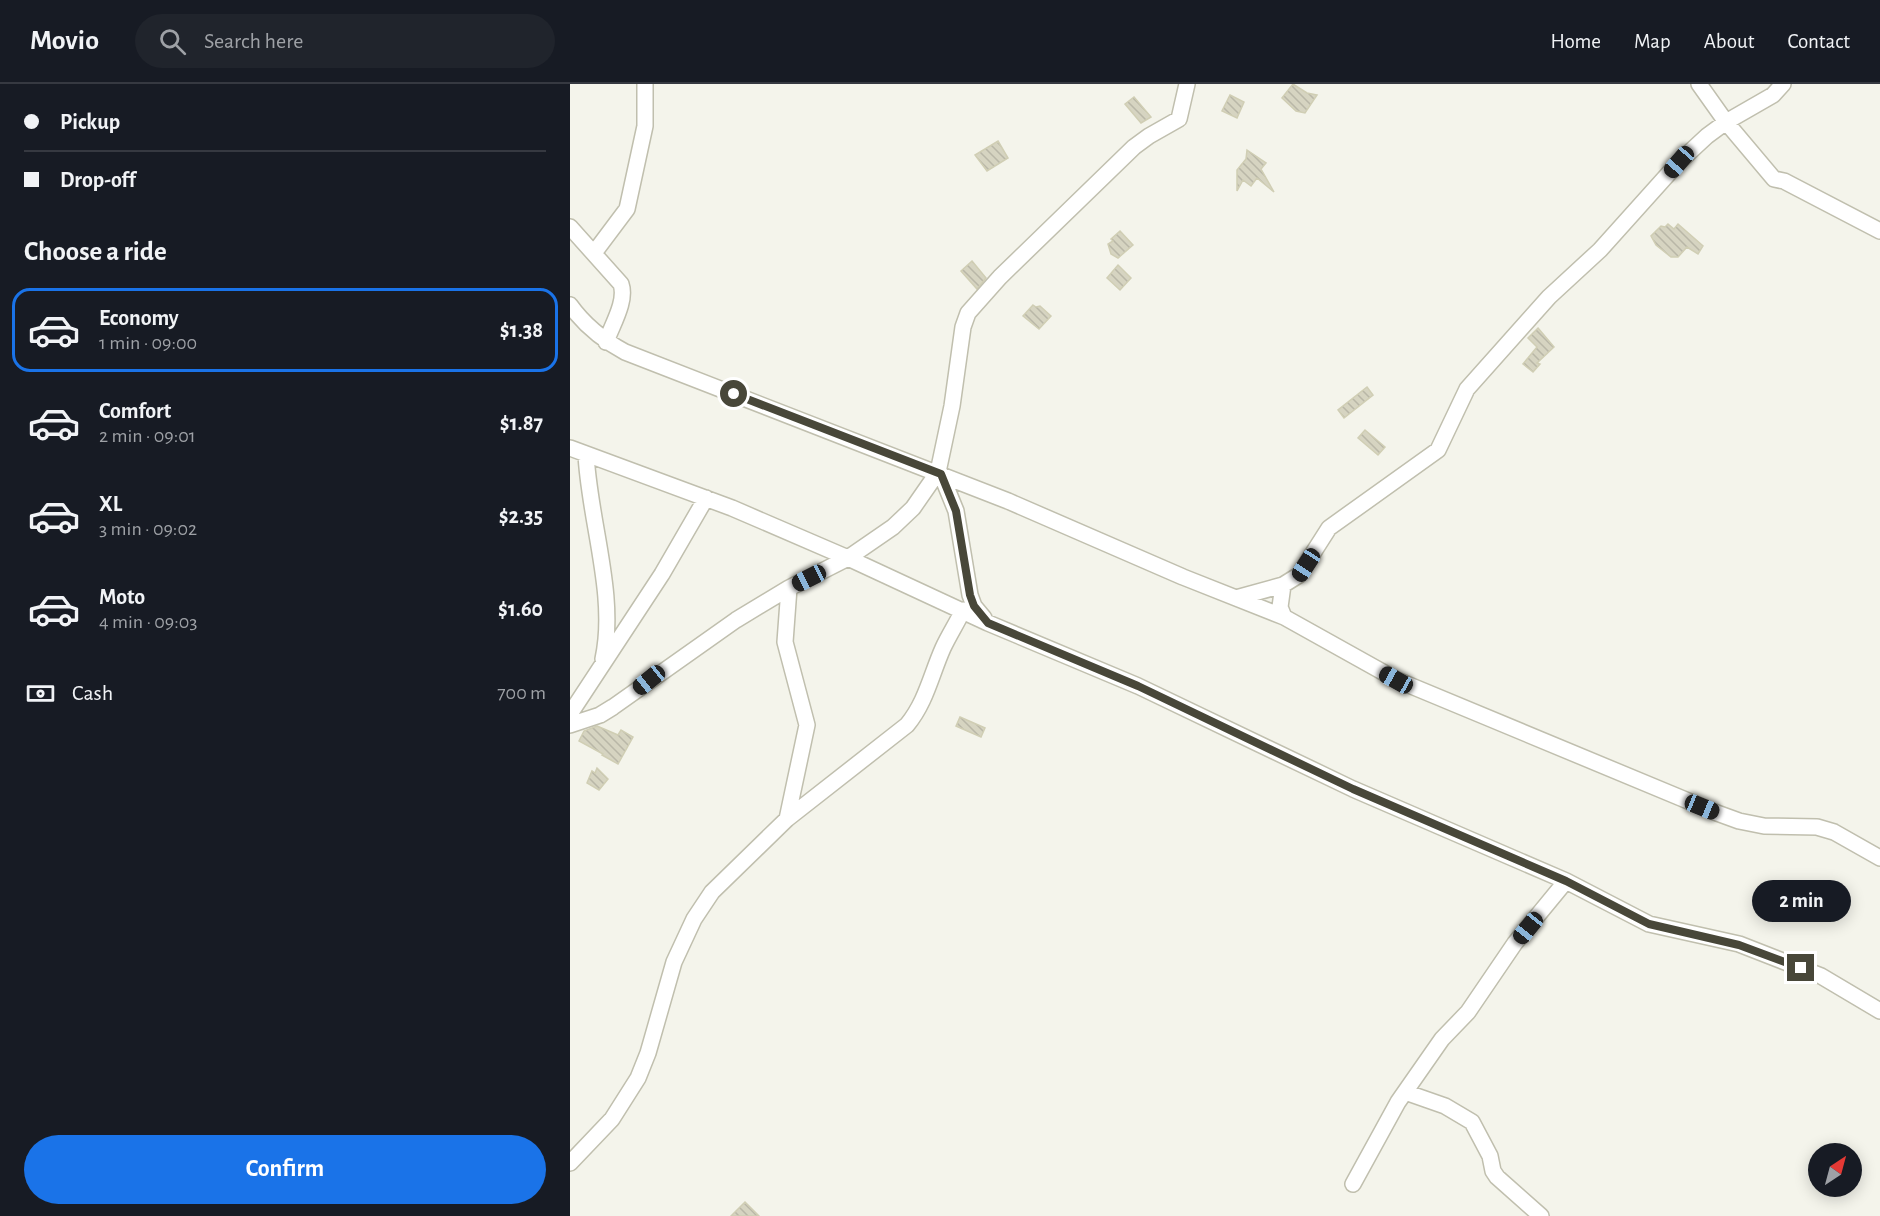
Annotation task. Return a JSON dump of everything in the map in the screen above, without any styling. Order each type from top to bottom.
[{"type":"street","points":[[594,253],[627,209],[645,126],[645,84]]},
{"type":"street","points":[[570,725],[600,715],[613,707],[736,620],[789,588],[848,558],[905,517],[940,473],[963,327],[968,313],[1000,277],[1134,147],[1179,119],[1182,114],[1187,84]]},
{"type":"street","points":[[1699,84],[1726,122],[1774,179],[1784,181],[1880,231]]},
{"type":"street","points":[[1236,598],[1283,585],[1299,575],[1329,528],[1438,450],[1467,389],[1549,297],[1600,250],[1679,162],[1726,122],[1773,95],[1783,84]]},
{"type":"street","points":[[570,227],[614,275],[624,292],[606,342]]},
{"type":"street","points":[[570,305],[579,318],[606,342],[625,352],[940,473],[1284,618],[1396,680],[1739,821],[1764,826],[1817,827],[1834,832],[1880,858]]},
{"type":"street","points":[[570,448],[732,508],[848,558],[988,623],[1138,686],[1353,789],[1566,881],[1649,924],[1739,945],[1821,976],[1880,1011]]},
{"type":"street","points":[[586,454],[587,478],[606,602],[606,646],[602,667]]},
{"type":"street","points":[[940,473],[956,511],[970,595],[974,606],[988,623]]},
{"type":"street","points":[[570,714],[662,574],[706,498]]},
{"type":"street","points":[[1283,585],[1280,607],[1284,618]]},
{"type":"street","points":[[787,819],[807,725],[785,642],[789,588]]},
{"type":"street","points":[[570,1163],[612,1119],[638,1078],[648,1053],[674,962],[693,919],[712,892],[787,819],[907,725],[925,697],[944,648],[963,610]]},
{"type":"street","points":[[1353,1184],[1405,1092],[1442,1039],[1468,1012],[1515,943],[1566,881]]},
{"type":"street","points":[[1405,1092],[1445,1106],[1473,1122],[1490,1156],[1493,1171],[1541,1216]]},
{"type":"building","points":[[1293,84],[1307,93],[1317,95],[1305,113],[1296,111],[1282,98]]},
{"type":"building","points":[[1230,95],[1244,102],[1237,118],[1222,111]]},
{"type":"building","points":[[1134,97],[1151,117],[1141,123],[1125,104]]},
{"type":"building","points":[[998,141],[1008,158],[987,171],[975,155]]},
{"type":"building","points":[[1247,150],[1266,163],[1261,169],[1274,192],[1257,178],[1251,186],[1243,180],[1237,191],[1237,170],[1246,159]]},
{"type":"building","points":[[1668,224],[1674,229],[1678,224],[1703,246],[1698,254],[1687,247],[1678,257],[1671,257],[1656,245],[1651,236],[1661,226],[1665,227]]},
{"type":"building","points":[[1120,231],[1133,245],[1118,258],[1111,254],[1108,244]]},
{"type":"building","points":[[972,261],[986,278],[977,289],[961,271]]},
{"type":"building","points":[[1118,265],[1131,278],[1120,290],[1107,278]]},
{"type":"building","points":[[1033,305],[1040,306],[1051,316],[1039,329],[1023,316]]},
{"type":"building","points":[[1538,328],[1554,347],[1537,363],[1540,364],[1533,372],[1523,364],[1537,347],[1528,338]]},
{"type":"building","points":[[1367,387],[1373,395],[1344,418],[1338,410]]},
{"type":"building","points":[[1365,430],[1385,447],[1378,455],[1358,438]]},
{"type":"building","points":[[960,717],[985,728],[981,737],[956,726]]},
{"type":"building","points":[[597,726],[618,735],[621,730],[633,737],[618,764],[579,741],[584,731]]},
{"type":"building","points":[[597,768],[608,779],[599,790],[587,783],[592,771],[595,773]]},
{"type":"building","points":[[745,1202],[759,1216],[731,1216]]},
{"type":"route","points":[[734,394],[941,474],[956,511],[970,595],[978,613],[988,623],[1138,686],[1353,789],[1566,881],[1649,924],[1739,945],[1801,968]]}]
